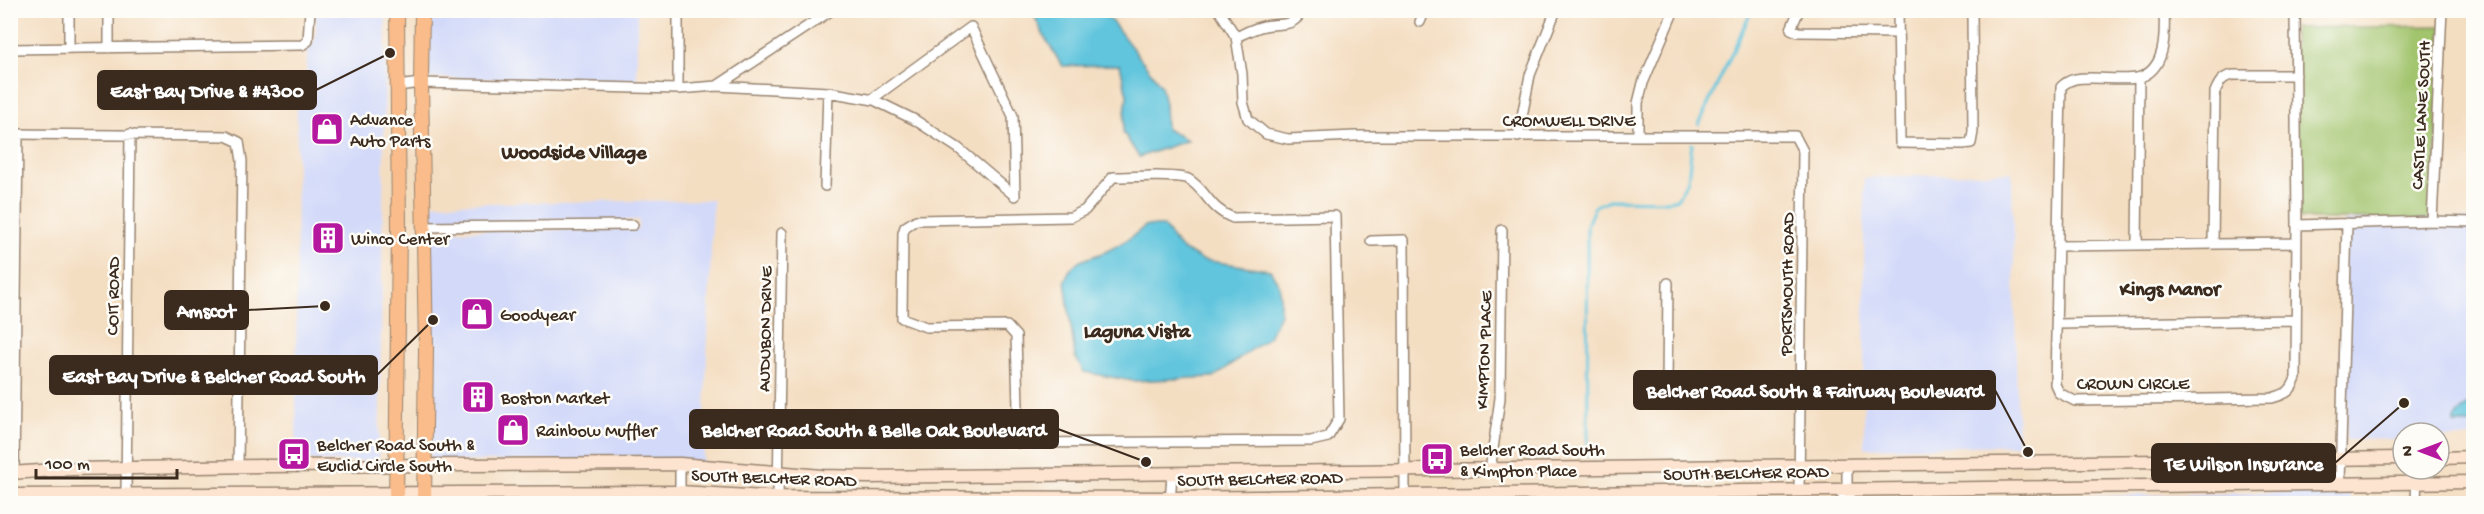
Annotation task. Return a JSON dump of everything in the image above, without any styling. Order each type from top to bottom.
[{"type":"main road","points":[[396,499],[399,228],[398,10]]},
{"type":"main road","points":[[422,10],[421,83],[426,348],[424,499]]},
{"type":"main road","points":[[2451,458],[2474,457]]},
{"type":"main road","name":"SOUTH BELCHER ROAD","points":[[12,472],[126,468],[680,464],[778,473],[868,477],[2391,458]]},
{"type":"main road","name":"SOUTH BELCHER ROAD","points":[[10,495],[126,494],[424,499],[680,492],[778,497],[1170,501],[1799,489],[2474,482]]},
{"type":"street","points":[[69,10],[69,48]]},
{"type":"street","points":[[109,10],[109,48]]},
{"type":"street","points":[[10,48],[302,45],[308,41],[310,33],[310,10]]},
{"type":"street","points":[[678,10],[678,88]]},
{"type":"street","points":[[717,86],[831,10]]},
{"type":"street","points":[[1219,10],[1236,37],[1263,26],[1289,24],[1298,19],[1303,10]]},
{"type":"street","points":[[1420,22],[1425,10]]},
{"type":"street","points":[[1518,137],[1530,75],[1556,10]]},
{"type":"street","points":[[1638,136],[1638,103],[1643,84],[1674,10]]},
{"type":"street","points":[[1799,10],[1791,29],[1798,32],[1899,33]]},
{"type":"street","points":[[1898,10],[1900,143],[1971,143],[1972,10]]},
{"type":"street","points":[[2137,245],[2139,78],[2148,72],[2163,53],[2164,10]]},
{"type":"street","name":"CROWN CIRCLE","points":[[2139,78],[2078,78],[2067,81],[2061,87],[2055,384],[2059,393],[2075,401],[2272,398],[2285,395],[2292,389],[2296,378],[2295,10]]},
{"type":"street","name":"CASTLE LANE SOUTH","points":[[2432,221],[2442,10]]},
{"type":"street","points":[[397,86],[421,83],[678,88],[717,86],[828,92],[872,99],[918,122],[958,148],[1015,196],[1013,116],[971,27],[872,99]]},
{"type":"street","name":"CROMWELL DRIVE","points":[[1236,37],[1242,74],[1243,102],[1248,119],[1266,134],[1288,139],[1355,136],[1795,136],[1803,151],[1804,188]]},
{"type":"street","points":[[2213,244],[2215,92],[2218,84],[2225,76],[2296,75]]},
{"type":"street","points":[[825,186],[828,92]]},
{"type":"street","points":[[12,472],[14,134],[226,136],[239,142],[242,160],[238,467]]},
{"type":"street","name":"COIT ROAD","points":[[126,494],[130,134]]},
{"type":"street","points":[[1113,177],[1186,178],[1198,187],[1218,212],[1233,218],[1335,216],[1339,419],[1328,437],[1311,441],[1173,443],[1019,443],[1016,336],[1007,326],[926,327],[902,318],[903,233],[905,227],[916,220],[1071,217],[1085,210],[1113,177]]},
{"type":"street","name":"PORTSMOUTH ROAD","points":[[1799,489],[1804,188]]},
{"type":"street","points":[[2297,225],[2474,222]]},
{"type":"street","points":[[2340,484],[2347,223]]},
{"type":"street","points":[[423,226],[633,225]]},
{"type":"street","name":"KIMPTON PLACE","points":[[1490,471],[1500,398],[1502,230]]},
{"type":"street","name":"AUDUBON DRIVE","points":[[778,497],[782,233]]},
{"type":"street","points":[[1371,241],[1404,240],[1405,495]]},
{"type":"street","points":[[2058,246],[2297,243]]},
{"type":"street","points":[[1668,283],[1667,387],[1801,390]]},
{"type":"street","points":[[2057,324],[2296,320]]},
{"type":"street","points":[[680,464],[680,492]]},
{"type":"street","points":[[1847,465],[1847,490],[1854,504]]},
{"type":"street","points":[[1170,501],[1172,474]]},
{"type":"street","points":[[2416,483],[2416,504]]},
{"type":"street","points":[[1839,504],[1847,490]]},
{"type":"shaded area","points":[[316,11],[386,11],[379,461],[296,461],[297,77],[306,76],[308,47],[314,42],[316,33]]},
{"type":"shaded area","points":[[429,11],[637,11],[637,81],[427,78]]},
{"type":"shaded area","points":[[2012,172],[2018,445],[1864,448],[1864,178]]},
{"type":"shaded area","points":[[713,200],[703,461],[430,461],[429,231],[638,229],[639,220],[429,222],[428,204]]},
{"type":"shaded area","points":[[2473,219],[2473,398],[2454,419],[2454,423],[2473,424],[2473,438],[2451,438],[2451,421],[2391,421],[2391,439],[2346,440],[2348,380],[2340,380],[2344,221]]},
{"type":"shaded area","points":[[2349,491],[2350,503],[1853,504],[1853,501]]},
{"type":"green space","points":[[2442,26],[2433,219],[2299,219],[2294,28]]},
{"type":"water","points":[[1032,11],[1096,11],[1110,19],[1161,85],[1165,104],[1166,129],[1188,140],[1139,157],[1123,132],[1127,95],[1120,65],[1062,66]]},
{"type":"water","points":[[1145,226],[1163,226],[1181,249],[1203,260],[1270,270],[1280,286],[1280,314],[1269,337],[1214,377],[1133,381],[1084,372],[1075,356],[1065,280],[1076,263],[1116,247]]},
{"type":"water","points":[[2473,398],[2473,424],[2454,424],[2454,419]]},
{"type":"waterway","points":[[1699,124],[1752,10]]},
{"type":"waterway","points":[[1588,456],[1587,225],[1595,206],[1610,200],[1669,201],[1677,199],[1688,180],[1692,144]]},
{"type":"place","name":"East Bay Drive & #4300","points":[[390,53]]},
{"type":"place","name":"Advance Auto Parts","points":[[327,129]]},
{"type":"place","name":"Winco Center","points":[[328,238]]},
{"type":"place","name":"Amscot","points":[[325,306]]},
{"type":"place","name":"Goodyear","points":[[477,314]]},
{"type":"place","name":"East Bay Drive & Belcher Road South","points":[[433,320]]},
{"type":"place","name":"Boston Market","points":[[478,397]]},
{"type":"place","name":"TE Wilson Insurance","points":[[2404,403]]},
{"type":"place","name":"Rainbow Muffler","points":[[513,430]]},
{"type":"place","name":"Belcher Road South & Fairway Boulevard","points":[[2028,452]]},
{"type":"place","name":"Belcher Road South & Euclid Circle South","points":[[294,454]]},
{"type":"place","name":"Belcher Road South & Kimpton Place","points":[[1437,459]]},
{"type":"place","name":"Belcher Road South & Belle Oak Boulevard","points":[[1146,462]]},
{"type":"district","name":"Woodside Village","points":[[574,151]]},
{"type":"district","name":"Kings Manor","points":[[2170,288]]},
{"type":"district","name":"Laguna Vista","points":[[1137,330]]}]
